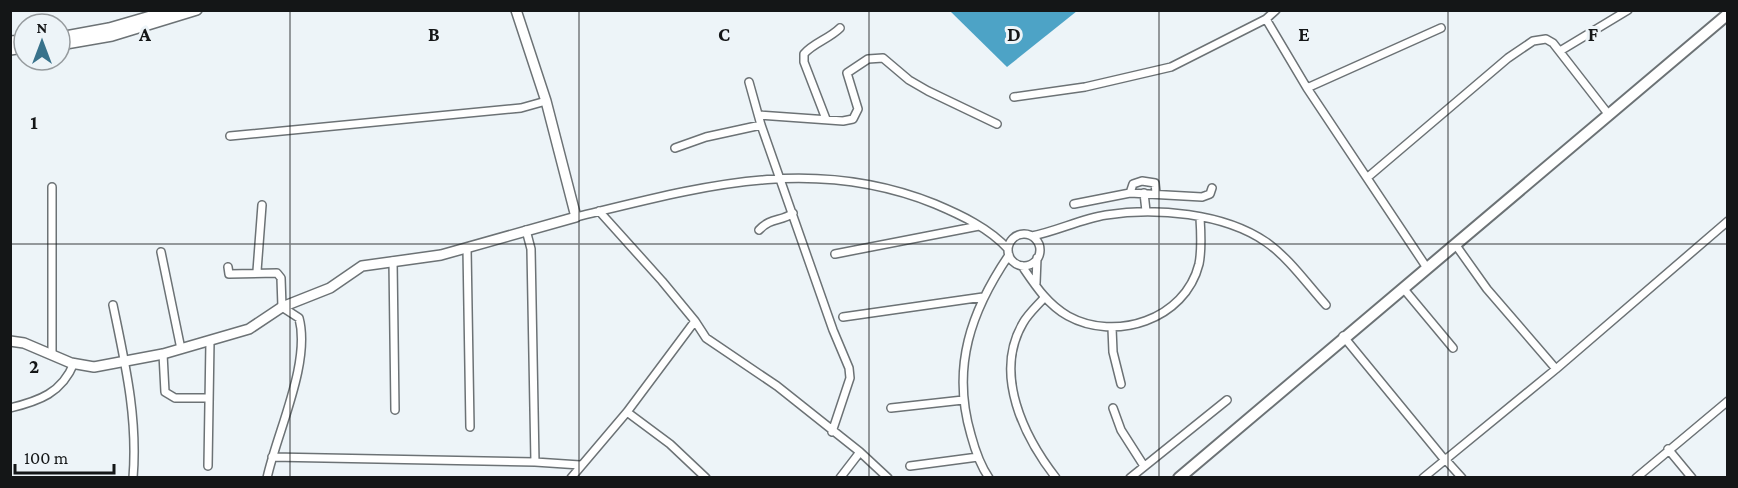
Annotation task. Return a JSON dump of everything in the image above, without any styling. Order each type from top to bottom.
[{"type":"main road","points":[[1179,477],[1343,336],[1728,14]]},
{"type":"street","points":[[72,35],[109,28],[171,10]]},
{"type":"street","points":[[72,43],[112,36],[197,10]]},
{"type":"street","points":[[516,10],[546,101],[576,217]]},
{"type":"street","points":[[1014,97],[1085,87],[1171,67],[1266,19],[1276,10]]},
{"type":"street","points":[[1560,51],[1628,10]]},
{"type":"street","points":[[1266,19],[1307,88],[1427,268]]},
{"type":"street","points":[[826,119],[804,62],[804,54],[808,48],[830,37],[840,28]]},
{"type":"street","points":[[1307,88],[1441,28]]},
{"type":"street","points":[[1368,177],[1434,118],[1508,58],[1533,41],[1546,39],[1560,51],[1609,114]]},
{"type":"street","points":[[759,115],[843,121],[856,115],[858,109],[847,73],[868,59],[883,58],[909,80],[997,124]]},
{"type":"street","points":[[749,82],[761,125],[833,330],[849,368],[850,378],[832,432]]},
{"type":"street","points":[[230,136],[522,108],[546,101]]},
{"type":"street","points":[[675,148],[706,137],[761,125]]},
{"type":"street","points":[[10,341],[24,343],[74,363],[94,367],[125,362],[163,354],[249,329],[282,307],[330,288],[360,267],[441,255],[576,217],[741,180],[817,177],[887,188],[952,211],[997,237],[1036,284],[1044,298],[1068,316],[1084,323],[1112,328],[1129,327],[1155,318],[1187,289],[1198,265],[1202,238],[1200,218]]},
{"type":"street","points":[[1130,193],[1133,184],[1147,181],[1155,183],[1156,193]]},
{"type":"street","points":[[52,187],[52,355]]},
{"type":"street","points":[[1074,204],[1130,193],[1202,197],[1210,194],[1212,189]]},
{"type":"street","points":[[1144,193],[1146,212]]},
{"type":"street","points":[[257,271],[262,205]]},
{"type":"street","points":[[598,212],[695,321],[706,338],[777,386],[888,477]]},
{"type":"street","points":[[997,237],[1014,238],[1024,234],[1032,236],[1053,233],[1105,215],[1178,212],[1236,227],[1267,242],[1326,305]]},
{"type":"street","points":[[759,230],[769,220],[788,217],[793,213]]},
{"type":"street","points":[[1423,477],[1556,369],[1728,221]]},
{"type":"street","points":[[835,254],[980,226]]},
{"type":"street","points":[[526,230],[531,249],[535,462]]},
{"type":"street","points":[[1036,284],[1039,248],[1053,233]]},
{"type":"street","points":[[1032,236],[1039,248]]},
{"type":"street","points":[[989,477],[978,457],[963,400],[965,353],[983,297],[1000,273],[1014,238]]},
{"type":"street","points":[[1455,244],[1487,289],[1556,369]]},
{"type":"street","points":[[467,248],[470,427]]},
{"type":"street","points":[[161,252],[181,348]]},
{"type":"street","points":[[1000,273],[1020,265],[1029,265],[1037,258]]},
{"type":"street","points":[[393,261],[395,410]]},
{"type":"street","points":[[228,267],[229,274],[257,271],[277,273],[281,278],[282,307]]},
{"type":"street","points":[[1403,288],[1453,348]]},
{"type":"street","points":[[843,316],[983,297]]},
{"type":"street","points":[[1044,298],[1022,325],[1013,353],[1011,378],[1025,433],[1056,477]]},
{"type":"street","points":[[112,305],[130,379],[136,443],[133,477]]},
{"type":"street","points":[[267,477],[287,413],[303,334],[299,318],[282,307]]},
{"type":"street","points":[[571,477],[627,412],[695,321]]},
{"type":"street","points":[[1112,328],[1113,352],[1121,384]]},
{"type":"street","points":[[1343,336],[1462,477]]},
{"type":"street","points":[[208,466],[210,341]]},
{"type":"street","points":[[163,354],[165,392],[175,398],[208,398]]},
{"type":"street","points":[[10,408],[48,396],[69,377],[74,363]]},
{"type":"street","points":[[1130,477],[1227,399]]},
{"type":"street","points":[[891,408],[963,400]]},
{"type":"street","points":[[1636,477],[1728,401]]},
{"type":"street","points":[[1113,408],[1121,430],[1144,466]]},
{"type":"street","points":[[627,412],[670,444],[703,476]]},
{"type":"street","points":[[1668,449],[1692,477]]},
{"type":"street","points":[[840,477],[860,452]]},
{"type":"street","points":[[272,457],[535,462],[580,465]]},
{"type":"street","points":[[909,466],[978,457]]},
{"type":"water","points":[[950,11],[1077,11],[1007,67]]}]
